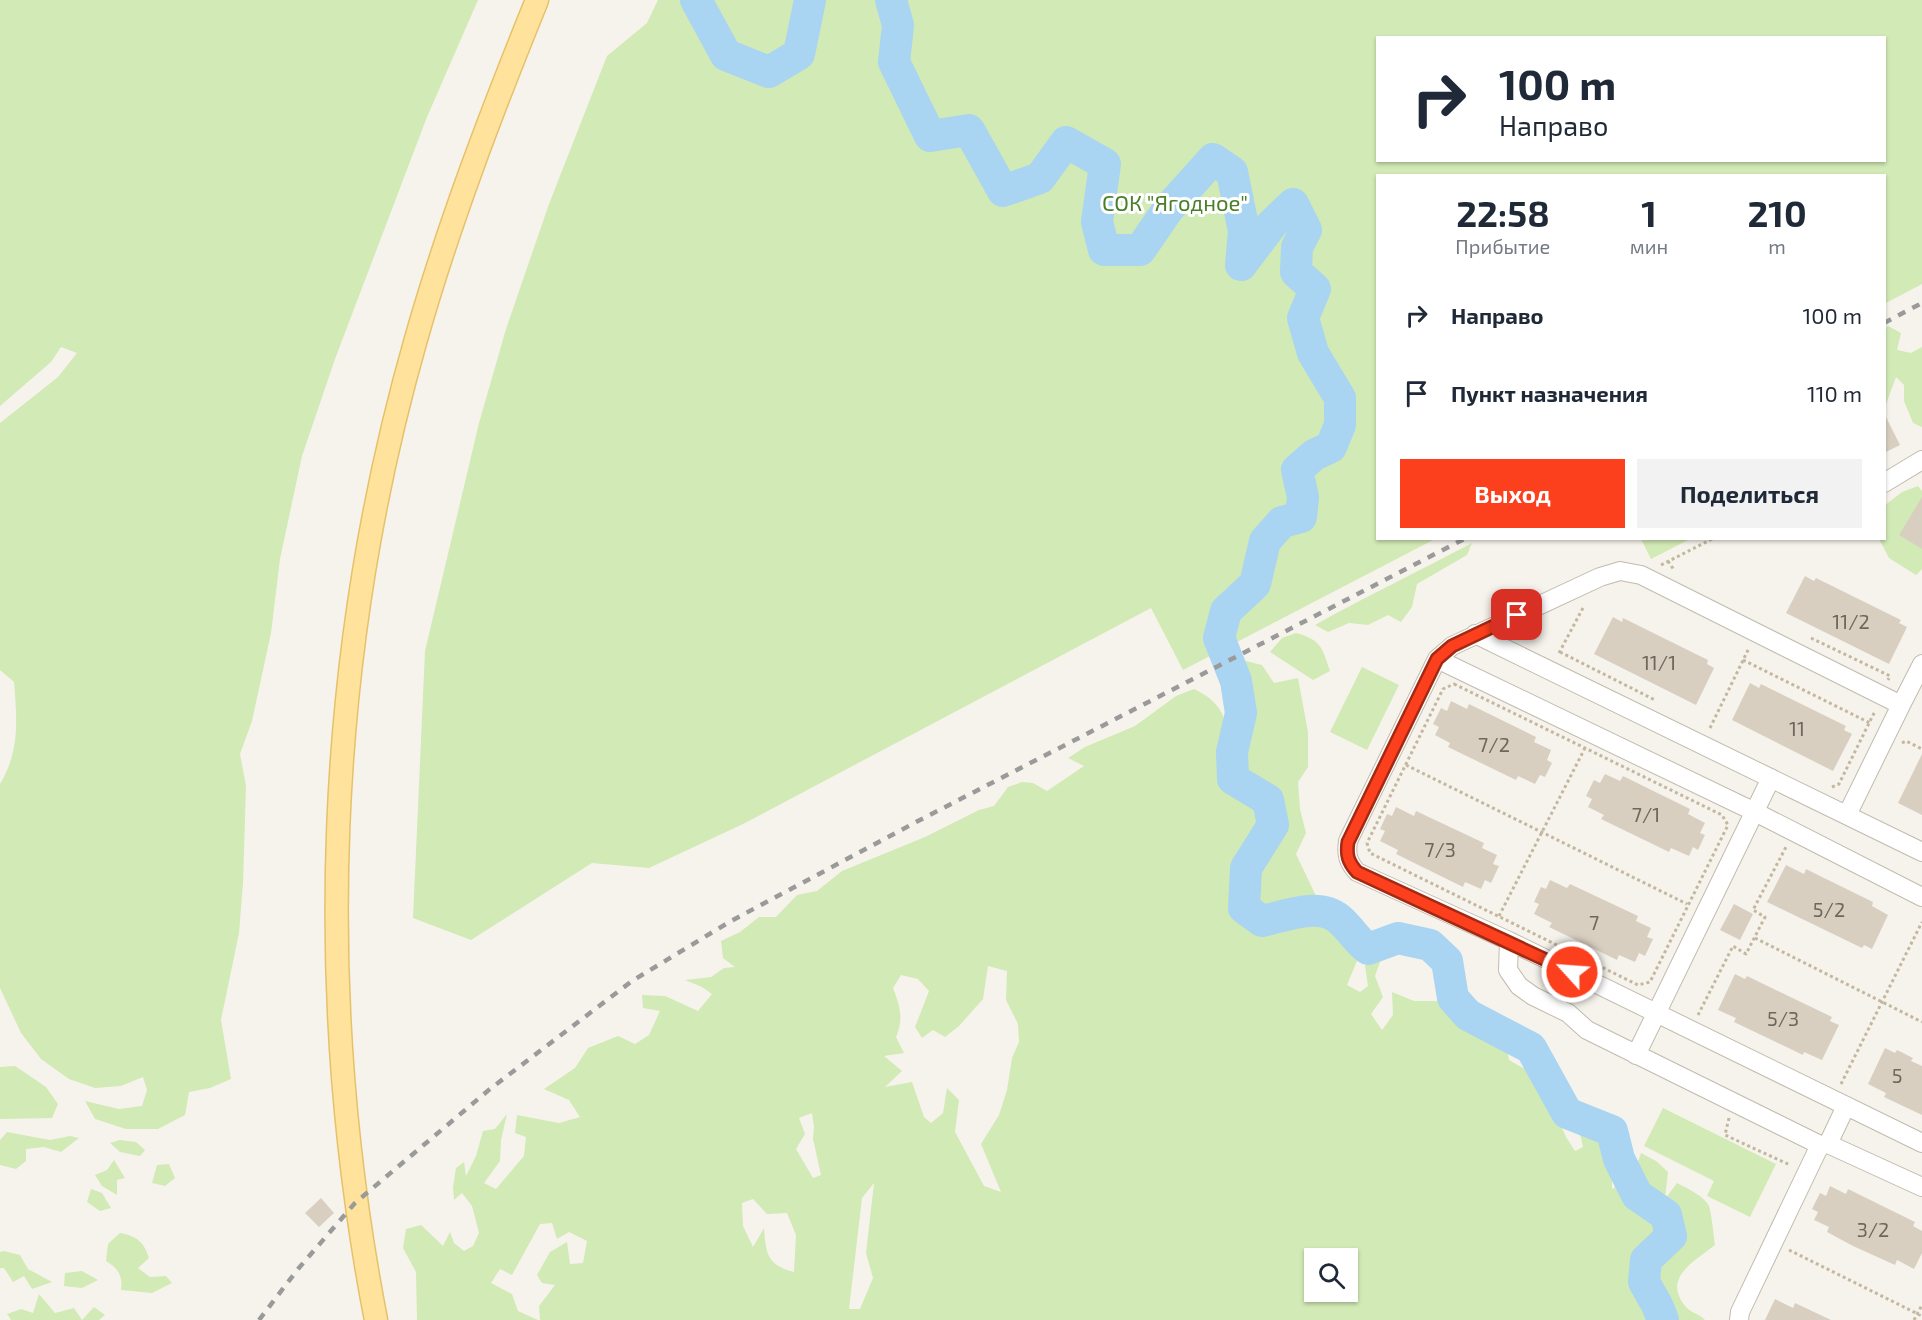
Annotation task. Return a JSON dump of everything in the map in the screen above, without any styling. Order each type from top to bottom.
[{"type":"main road","points":[[376,1320],[355,1203],[343,1089],[336,966],[337,851],[343,740],[354,639],[369,543],[416,339],[458,204],[537,0]]},
{"type":"lane","points":[[1886,482],[1922,460]]},
{"type":"lane","points":[[1902,705],[1641,575],[1620,571],[1600,577],[1475,634],[1452,646],[1437,659],[1397,761],[1348,842],[1346,853],[1349,863],[1357,872],[1509,941],[1922,1143]]},
{"type":"lane","points":[[1475,634],[1922,852]]},
{"type":"lane","points":[[1437,659],[1589,741],[1755,812],[1922,897]]},
{"type":"lane","points":[[1847,815],[1894,738],[1902,705],[1922,664]]},
{"type":"lane","points":[[1636,1055],[1771,778]]},
{"type":"lane","points":[[1509,941],[1508,970],[1519,986],[1533,996],[1568,1013],[1587,1030],[1734,1103],[1922,1187]]},
{"type":"lane","points":[[1739,1320],[1740,1312],[1807,1173],[1824,1144],[1840,1103]]},
{"type":"path","points":[[1668,561],[1676,573]]},
{"type":"path","points":[[1702,745],[1756,633]]},
{"type":"path","points":[[1804,635],[1890,676],[1839,784],[1830,788]]},
{"type":"path","points":[[1560,651],[1660,702]]},
{"type":"path","points":[[1743,660],[1869,723],[1894,738],[1922,749]]},
{"type":"path","points":[[1454,684],[1589,741],[1722,815],[1728,825],[1650,982],[1638,985],[1370,854],[1367,843],[1397,761],[1443,689],[1454,684]]},
{"type":"path","points":[[1710,728],[1720,733]]},
{"type":"path","points":[[1894,738],[1906,741]]},
{"type":"path","points":[[1490,933],[1589,741]]},
{"type":"path","points":[[1397,761],[1705,913]]},
{"type":"path","points":[[1697,1016],[1732,946],[1746,954],[1765,917],[1753,910],[1785,846],[1796,852]]},
{"type":"path","points":[[1840,1103],[1881,1003],[1922,922]]},
{"type":"path","points":[[1754,938],[1922,1022]]},
{"type":"path","points":[[1734,1103],[1725,1135],[1807,1173]]},
{"type":"path","points":[[1787,1249],[1922,1316]]},
{"type":"path","points":[[1914,1320],[1922,1305]]},
{"type":"green space","points":[[0,0],[478,0],[427,117],[335,359],[302,456],[280,559],[271,633],[252,721],[240,754],[246,786],[243,883],[239,933],[221,1020],[231,1079],[210,1088],[189,1092],[185,1115],[158,1129],[126,1129],[95,1119],[85,1101],[119,1109],[142,1106],[147,1090],[143,1077],[121,1086],[95,1088],[69,1079],[41,1059],[21,1033],[0,988],[0,784],[11,759],[16,722],[14,682],[0,670],[0,423],[58,377],[77,353],[61,347],[51,362],[0,406]]},
{"type":"green space","name":"СОК \"Ягодное\"","points":[[658,0],[1922,0],[1922,284],[1886,303],[1886,174],[1376,174],[1376,540],[1433,540],[1183,670],[1151,608],[743,824],[649,868],[592,863],[471,940],[413,918],[425,651],[479,423],[506,329],[549,204],[607,56],[647,23]]},
{"type":"green space","points":[[1888,326],[1901,333],[1897,350],[1911,353],[1922,347],[1922,427],[1913,423],[1904,401],[1904,385],[1896,377],[1886,404],[1886,328]]},
{"type":"green space","points":[[1918,486],[1922,491],[1922,569],[1916,575],[1889,558],[1880,540],[1886,540],[1886,504],[1902,492]]},
{"type":"green space","points":[[1642,540],[1688,540],[1651,559]]},
{"type":"green space","points":[[1472,543],[1467,555],[1417,584],[1412,607],[1401,622],[1388,615],[1368,625],[1349,623],[1328,632],[1315,625],[1354,604]]},
{"type":"green space","points":[[1296,633],[1311,639],[1320,646],[1330,671],[1313,680],[1270,652],[1282,638]]},
{"type":"green space","points":[[1246,661],[1262,665],[1274,683],[1298,678],[1308,732],[1308,767],[1298,782],[1300,809],[1306,833],[1296,854],[1326,917],[1343,936],[1357,961],[1347,985],[1360,992],[1368,986],[1365,965],[1385,948],[1375,976],[1383,997],[1371,1014],[1382,1030],[1393,1015],[1392,992],[1414,1001],[1445,1001],[1461,1019],[1484,1019],[1489,1032],[1506,1039],[1509,1060],[1537,1076],[1575,1151],[1583,1147],[1578,1125],[1570,1108],[1586,1108],[1602,1119],[1603,1145],[1612,1169],[1612,1189],[1631,1174],[1641,1153],[1656,1161],[1668,1172],[1665,1199],[1677,1183],[1703,1199],[1710,1208],[1715,1245],[1690,1264],[1679,1279],[1677,1287],[1679,1297],[1686,1307],[1705,1320],[540,1320],[539,1306],[555,1285],[542,1283],[537,1275],[550,1252],[567,1242],[570,1264],[583,1263],[587,1241],[569,1232],[557,1239],[552,1223],[540,1224],[512,1275],[500,1269],[491,1283],[512,1294],[518,1311],[538,1320],[417,1320],[416,1272],[403,1248],[406,1229],[421,1225],[443,1246],[450,1232],[454,1243],[464,1251],[473,1246],[479,1233],[472,1206],[462,1193],[454,1200],[453,1187],[456,1168],[464,1162],[466,1176],[476,1156],[483,1131],[495,1129],[507,1114],[501,1140],[500,1161],[484,1183],[496,1189],[524,1156],[526,1137],[515,1133],[517,1115],[559,1123],[580,1117],[569,1100],[544,1089],[575,1068],[588,1048],[618,1036],[635,1044],[649,1035],[660,1011],[643,1008],[642,995],[665,996],[698,1011],[712,994],[685,980],[711,977],[724,968],[735,967],[723,958],[721,941],[740,932],[759,917],[776,917],[797,895],[817,891],[842,871],[925,837],[979,810],[994,806],[1008,787],[1022,782],[1033,783],[1047,791],[1084,766],[1068,758],[1085,747],[1135,726],[1176,696],[1194,689],[1213,701],[1222,713],[1226,727],[1216,753],[1225,766],[1240,760],[1251,742],[1247,723],[1227,705],[1244,683],[1224,683],[1227,667]],"holes":[[[988,966],[1007,971],[1006,1000],[1018,1024],[1019,1042],[1012,1058],[1007,1090],[999,1115],[981,1144],[1001,1192],[984,1186],[955,1132],[959,1100],[947,1088],[943,1113],[931,1123],[924,1117],[912,1082],[885,1087],[902,1071],[884,1056],[904,1053],[896,1037],[900,1024],[900,1013],[893,988],[901,975],[918,979],[929,991],[915,1027],[922,1038],[933,1030],[945,1037],[959,1026],[983,999]],[[812,1113],[813,1139],[821,1175],[813,1178],[796,1149],[805,1134],[799,1118]],[[874,1183],[866,1253],[873,1278],[860,1309],[849,1309],[862,1198]],[[753,1199],[767,1214],[787,1213],[796,1235],[794,1272],[773,1262],[767,1252],[764,1228],[753,1247],[743,1226],[742,1203]]]},
{"type":"green space","points":[[1362,667],[1399,685],[1367,750],[1330,732]]},
{"type":"green space","points":[[15,1066],[46,1087],[58,1104],[52,1118],[0,1119],[0,1067]]},
{"type":"green space","points":[[1663,1108],[1776,1164],[1750,1217],[1707,1196],[1714,1181],[1644,1146]]},
{"type":"green space","points":[[7,1132],[50,1140],[70,1136],[79,1138],[61,1152],[44,1147],[26,1149],[26,1161],[16,1169],[0,1165],[0,1140]]},
{"type":"green space","points":[[120,1140],[136,1142],[145,1150],[140,1156],[120,1152],[110,1143]]},
{"type":"green space","points":[[114,1160],[125,1178],[117,1180],[117,1195],[102,1186],[95,1175],[107,1170]]},
{"type":"green space","points":[[169,1164],[175,1178],[165,1186],[152,1183],[157,1165]]},
{"type":"green space","points":[[91,1189],[102,1193],[111,1208],[100,1211],[87,1202]]},
{"type":"green space","points":[[120,1233],[135,1238],[145,1248],[149,1258],[138,1268],[150,1277],[166,1276],[172,1283],[152,1293],[121,1290],[119,1273],[106,1261],[108,1244]]},
{"type":"green space","points":[[0,1252],[20,1255],[28,1269],[52,1282],[32,1289],[24,1276],[13,1282],[4,1268],[0,1268]]},
{"type":"green space","points":[[82,1271],[98,1280],[82,1288],[64,1286],[65,1273]]},
{"type":"green space","points":[[39,1294],[55,1313],[74,1308],[82,1320],[11,1320],[7,1314],[21,1309],[33,1313]]},
{"type":"green space","points":[[94,1307],[105,1315],[99,1320],[82,1320]]},
{"type":"building","points":[[1886,417],[1900,445],[1886,452]]},
{"type":"building","points":[[1922,497],[1922,549],[1899,535]]},
{"type":"building","points":[[1805,576],[1814,581],[1816,578],[1901,620],[1899,623],[1907,627],[1889,664],[1786,613]]},
{"type":"building","points":[[1613,617],[1622,622],[1623,618],[1708,660],[1707,664],[1714,668],[1696,705],[1594,654]]},
{"type":"building","points":[[1750,683],[1759,688],[1761,684],[1846,726],[1844,730],[1852,734],[1833,771],[1732,720]]},
{"type":"building","points":[[1451,701],[1467,709],[1469,704],[1536,737],[1534,742],[1551,750],[1547,760],[1552,763],[1545,777],[1540,775],[1535,784],[1518,776],[1516,780],[1448,747],[1450,743],[1435,735],[1439,727],[1433,724],[1441,708],[1447,711]]},
{"type":"building","points":[[1922,754],[1922,815],[1898,803]]},
{"type":"building","points":[[1605,774],[1620,781],[1623,776],[1690,809],[1688,814],[1705,823],[1700,833],[1705,835],[1698,850],[1693,847],[1689,856],[1671,848],[1669,852],[1601,819],[1604,815],[1588,807],[1592,799],[1586,796],[1594,780],[1600,783]]},
{"type":"building","points":[[1396,807],[1414,816],[1416,811],[1484,843],[1482,848],[1497,855],[1493,864],[1499,866],[1491,883],[1485,880],[1481,889],[1465,882],[1463,887],[1396,854],[1398,850],[1380,841],[1385,831],[1380,829],[1387,814],[1392,816]]},
{"type":"building","points":[[1786,865],[1804,874],[1806,869],[1873,902],[1872,906],[1888,915],[1872,949],[1864,945],[1862,948],[1767,902]]},
{"type":"building","points":[[1550,880],[1567,888],[1570,884],[1638,916],[1636,921],[1651,928],[1647,937],[1653,939],[1645,956],[1639,953],[1635,962],[1619,955],[1617,960],[1549,927],[1552,923],[1534,914],[1539,904],[1534,902],[1541,887],[1546,889]]},
{"type":"building","points":[[1734,904],[1753,914],[1740,940],[1720,930]]},
{"type":"building","points":[[1735,974],[1745,979],[1747,976],[1832,1017],[1830,1021],[1839,1025],[1822,1060],[1804,1052],[1803,1055],[1734,1022],[1736,1018],[1718,1010]]},
{"type":"building","points":[[1885,1048],[1895,1053],[1897,1050],[1913,1058],[1911,1061],[1922,1066],[1922,1115],[1884,1097],[1886,1093],[1868,1084]]},
{"type":"building","points":[[1830,1186],[1846,1194],[1848,1189],[1915,1222],[1913,1226],[1922,1231],[1922,1253],[1914,1269],[1897,1260],[1895,1265],[1853,1246],[1827,1232],[1829,1227],[1814,1220],[1818,1212],[1812,1209],[1820,1193],[1826,1196]]},
{"type":"building","points":[[321,1198],[334,1213],[319,1227],[305,1213]]},
{"type":"building","points":[[1775,1299],[1793,1308],[1795,1303],[1831,1320],[1765,1320]]},
{"type":"waterway","points":[[696,0],[726,55],[769,72],[799,54],[810,0]]},
{"type":"waterway","points":[[891,0],[898,25],[894,62],[930,136],[969,130],[1003,191],[1040,178],[1066,142],[1105,164],[1097,222],[1104,250],[1140,250],[1169,208],[1213,159],[1232,172],[1244,231],[1241,265],[1272,224],[1293,204],[1306,230],[1297,247],[1296,272],[1315,289],[1303,318],[1313,353],[1340,398],[1340,425],[1331,447],[1314,455],[1297,470],[1303,497],[1301,517],[1282,522],[1265,541],[1255,584],[1226,611],[1219,638],[1236,681],[1241,713],[1232,752],[1233,779],[1268,800],[1273,825],[1246,868],[1244,908],[1262,921],[1302,912],[1322,911],[1339,919],[1368,949],[1398,938],[1430,945],[1447,961],[1453,998],[1468,1015],[1531,1048],[1567,1113],[1612,1131],[1619,1159],[1637,1195],[1666,1215],[1671,1236],[1646,1260],[1644,1282],[1663,1320]]},
{"type":"railway","points":[[1886,322],[1922,303]]},
{"type":"railway","points":[[259,1320],[298,1269],[355,1203],[490,1089],[632,981],[731,921],[918,821],[1462,540]]},
{"type":"route","points":[[1517,615],[1452,646],[1437,659],[1348,842],[1346,853],[1349,863],[1357,872],[1572,972]]}]
